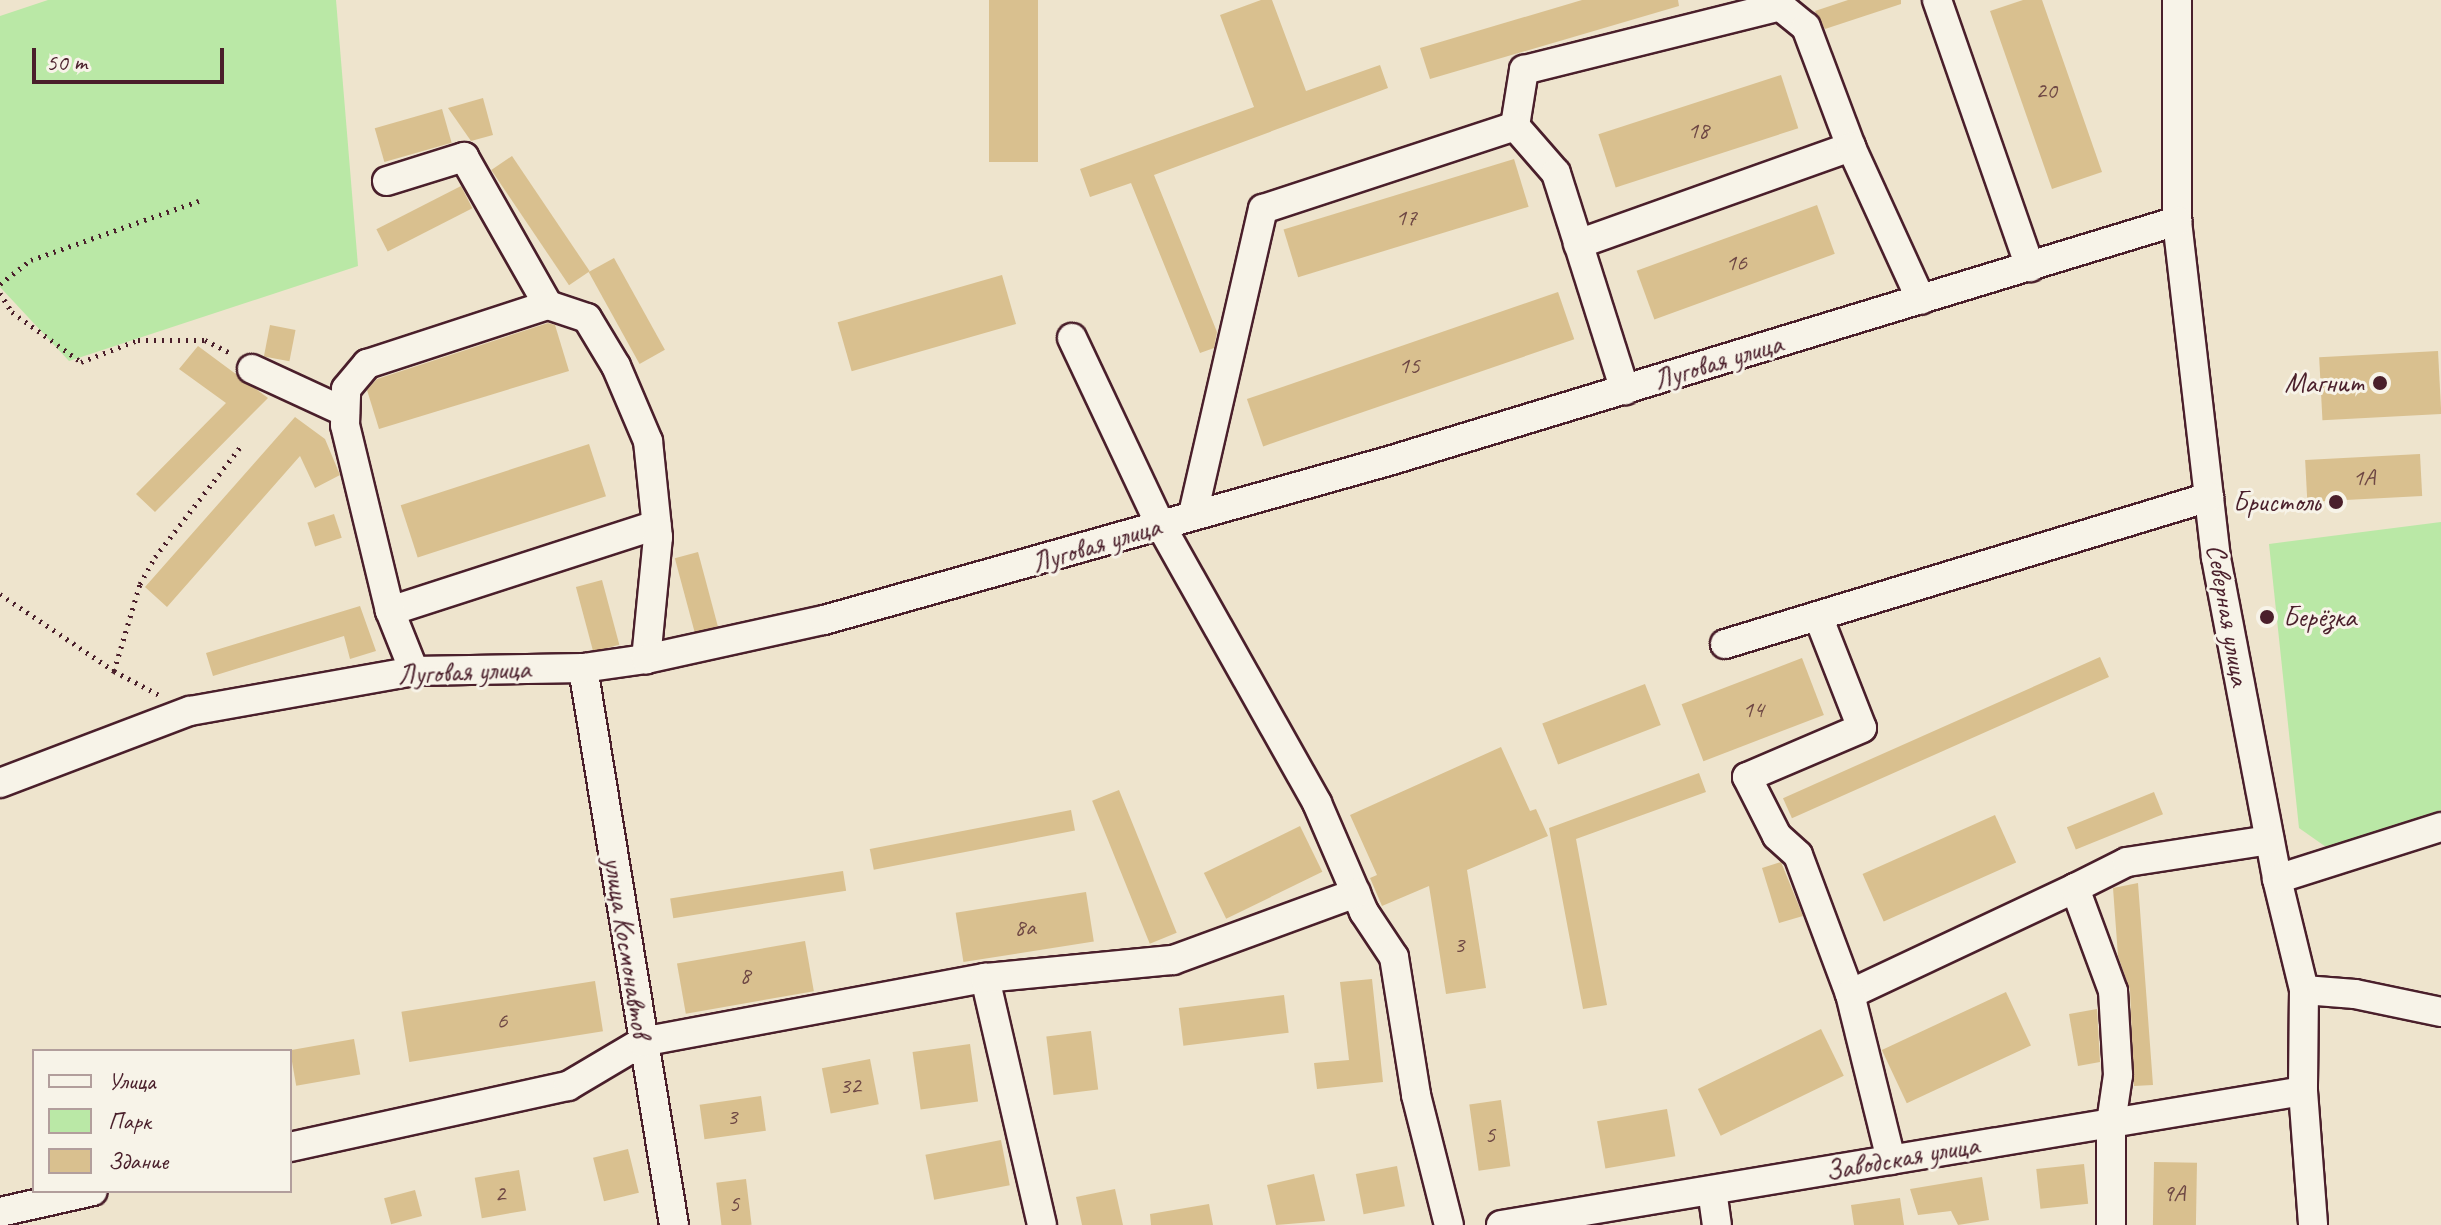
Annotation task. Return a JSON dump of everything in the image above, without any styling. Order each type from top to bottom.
[{"type":"street","points":[[1937,0],[2030,267]]},
{"type":"street","name":"Северная улица","points":[[2177,0],[2177,221],[2209,497],[2269,840],[2304,990],[2303,1091],[2313,1225]]},
{"type":"street","points":[[1515,126],[1524,70],[1784,3],[1806,27],[1851,147],[1921,300]]},
{"type":"street","points":[[1515,126],[1556,173],[1625,390]]},
{"type":"street","points":[[1193,514],[1263,209],[1515,126]]},
{"type":"street","points":[[1578,244],[1851,147]]},
{"type":"street","points":[[387,181],[464,157],[548,305]]},
{"type":"street","name":"Луговая улица","points":[[0,783],[190,711],[414,671],[583,668],[646,659],[839,616],[1161,526],[1193,514],[1625,390],[2177,221]]},
{"type":"street","points":[[414,671],[390,611],[345,412],[346,389],[367,364],[548,305],[587,318],[616,366],[648,441],[656,525],[646,659]]},
{"type":"street","points":[[1072,338],[1161,526],[1317,803],[1356,893],[1394,957],[1416,1095],[1449,1225]]},
{"type":"street","points":[[252,369],[345,412]]},
{"type":"street","points":[[1725,644],[2209,497]]},
{"type":"street","points":[[390,611],[656,525]]},
{"type":"street","points":[[1818,616],[1862,728],[1747,777],[1777,836],[1798,855],[1850,994],[1891,1160]]},
{"type":"street","name":"улица Космонавтов","points":[[583,668],[674,1225]]},
{"type":"street","points":[[2277,879],[2441,827]]},
{"type":"street","points":[[1850,994],[2127,862],[2269,840]]},
{"type":"street","points":[[2075,888],[2113,991],[2118,1075],[2111,1123],[2111,1225]]},
{"type":"street","points":[[292,1147],[568,1086],[642,1042],[985,978],[1173,960],[1356,893]]},
{"type":"street","points":[[985,978],[1042,1225]]},
{"type":"street","points":[[2304,990],[2355,994],[2441,1012]]},
{"type":"street","name":"Заводская улица","points":[[1501,1225],[1545,1221],[2303,1091]]},
{"type":"street","points":[[1712,1190],[1717,1225]]},
{"type":"street","points":[[0,1212],[84,1193]]},
{"type":"path","points":[[0,284],[31,260],[199,201]]},
{"type":"path","points":[[0,293],[12,312],[81,362],[138,340],[205,340],[252,369]]},
{"type":"path","points":[[114,671],[140,584],[155,557],[242,445]]},
{"type":"path","points":[[0,594],[114,671],[190,711]]},
{"type":"green space","points":[[48,0],[336,0],[358,266],[69,361],[0,287],[0,16]]},
{"type":"green space","points":[[2441,522],[2441,810],[2326,847],[2299,828],[2269,544]]},
{"type":"building","points":[[989,0],[1038,0],[1038,162],[989,162]]},
{"type":"building","points":[[1261,0],[1272,0],[1306,91],[1380,65],[1388,88],[1154,175],[1217,332],[1214,348],[1200,353],[1131,183],[1090,197],[1080,169],[1254,107],[1220,15]]},
{"type":"building","points":[[1582,0],[1678,0],[1679,6],[1430,79],[1420,48]]},
{"type":"building","points":[[1848,0],[1901,0],[1901,4],[1825,29],[1815,11]]},
{"type":"building","points":[[2023,0],[2042,0],[2102,172],[2052,189],[1990,11]]},
{"type":"building","points":[[1781,75],[1798,128],[1616,188],[1598,134]]},
{"type":"building","points":[[483,98],[493,135],[471,141],[448,108]]},
{"type":"building","points":[[442,109],[452,143],[384,162],[375,128]]},
{"type":"building","points":[[512,156],[590,271],[569,285],[491,170]]},
{"type":"building","points":[[1514,159],[1529,207],[1298,277],[1284,229]]},
{"type":"building","points":[[461,186],[472,208],[388,251],[376,229]]},
{"type":"building","points":[[1817,205],[1835,254],[1654,320],[1637,271]]},
{"type":"building","points":[[614,258],[665,350],[640,364],[589,272]]},
{"type":"building","points":[[1002,275],[1016,324],[852,371],[838,322]]},
{"type":"building","points":[[1558,292],[1574,339],[1263,446],[1247,399]]},
{"type":"building","points":[[548,323],[555,325],[569,371],[379,429],[367,390],[377,379]]},
{"type":"building","points":[[270,325],[296,330],[289,361],[264,356]]},
{"type":"building","points":[[198,346],[268,398],[155,512],[136,494],[226,403],[179,369]]},
{"type":"building","name":"Магнит","points":[[2438,351],[2441,414],[2322,420],[2319,357]]},
{"type":"building","points":[[295,417],[325,439],[340,475],[315,488],[300,456],[167,607],[145,587]]},
{"type":"building","points":[[589,444],[606,496],[418,557],[401,505]]},
{"type":"building","points":[[2420,454],[2422,496],[2307,502],[2305,460]]},
{"type":"building","points":[[334,514],[342,538],[315,546],[307,523]]},
{"type":"building","points":[[698,552],[718,626],[695,633],[675,558]]},
{"type":"building","points":[[602,580],[619,645],[593,652],[576,587]]},
{"type":"building","points":[[360,606],[376,651],[350,659],[344,636],[213,676],[206,653]]},
{"type":"building","points":[[2100,657],[2109,677],[1792,818],[1783,798]]},
{"type":"building","points":[[1802,658],[1824,715],[1703,761],[1682,704]]},
{"type":"building","points":[[1645,684],[1661,725],[1558,764],[1542,723]]},
{"type":"building","points":[[1501,747],[1530,811],[1536,809],[1548,836],[1467,870],[1486,988],[1446,994],[1429,886],[1382,906],[1370,878],[1377,875],[1350,815]]},
{"type":"building","points":[[1699,773],[1706,792],[1576,839],[1607,1005],[1583,1009],[1549,828]]},
{"type":"building","points":[[1119,790],[1177,933],[1150,944],[1092,801]]},
{"type":"building","points":[[2154,792],[2163,814],[2076,849],[2067,827]]},
{"type":"building","points":[[1071,810],[1075,831],[874,870],[870,849]]},
{"type":"building","points":[[1995,815],[2016,863],[1884,921],[1863,874]]},
{"type":"building","points":[[1300,826],[1322,872],[1226,919],[1204,873]]},
{"type":"building","points":[[1781,862],[1803,916],[1779,923],[1762,868]]},
{"type":"building","points":[[843,871],[846,891],[673,918],[670,898]]},
{"type":"building","points":[[2138,883],[2153,1085],[2134,1086],[2130,990],[2118,956],[2113,888]]},
{"type":"building","points":[[1086,892],[1094,941],[963,962],[956,913]]},
{"type":"building","points":[[805,941],[814,991],[686,1014],[677,964]]},
{"type":"building","points":[[1372,979],[1383,1082],[1317,1089],[1314,1063],[1349,1060],[1340,982]]},
{"type":"building","points":[[595,981],[603,1031],[409,1062],[401,1012]]},
{"type":"building","points":[[2006,992],[2031,1045],[1907,1103],[1882,1050]]},
{"type":"building","points":[[1284,995],[1289,1033],[1183,1046],[1179,1008]]},
{"type":"building","points":[[2097,1009],[2100,1062],[2078,1066],[2069,1014]]},
{"type":"building","points":[[1821,1029],[1844,1076],[1721,1136],[1698,1089]]},
{"type":"building","points":[[1091,1031],[1098,1090],[1054,1095],[1046,1036]]},
{"type":"building","points":[[354,1039],[360,1074],[296,1086],[292,1050]]},
{"type":"building","points":[[970,1044],[978,1101],[921,1110],[913,1052]]},
{"type":"building","points":[[870,1059],[879,1104],[831,1114],[822,1068]]},
{"type":"building","points":[[761,1096],[766,1131],[704,1139],[700,1105]]},
{"type":"building","points":[[1501,1100],[1510,1166],[1479,1171],[1469,1104]]},
{"type":"building","points":[[1667,1109],[1675,1156],[1605,1169],[1597,1121]]},
{"type":"building","points":[[1001,1140],[1010,1185],[934,1200],[925,1155]]},
{"type":"building","points":[[628,1149],[639,1193],[604,1201],[593,1158]]},
{"type":"building","points":[[2154,1162],[2197,1163],[2196,1225],[2153,1225]]},
{"type":"building","points":[[2084,1164],[2088,1204],[2040,1209],[2036,1169]]},
{"type":"building","points":[[1397,1166],[1405,1206],[1364,1214],[1356,1174]]},
{"type":"building","points":[[519,1170],[526,1210],[482,1218],[475,1178]]},
{"type":"building","points":[[1314,1174],[1325,1221],[1276,1225],[1267,1185]]},
{"type":"building","points":[[1982,1177],[1989,1220],[1958,1225],[1951,1211],[1918,1215],[1910,1189]]},
{"type":"building","points":[[746,1179],[752,1225],[721,1225],[716,1183]]},
{"type":"building","points":[[1115,1189],[1123,1225],[1082,1225],[1076,1197]]},
{"type":"building","points":[[415,1190],[422,1216],[391,1224],[384,1198]]},
{"type":"building","points":[[1900,1198],[1904,1225],[1854,1225],[1851,1205]]},
{"type":"building","points":[[1209,1204],[1213,1225],[1151,1225],[1150,1214]]},
{"type":"place","name":"Магнит","points":[[2380,383]]},
{"type":"place","name":"Бристоль","points":[[2336,502]]},
{"type":"place","name":"Берёзка","points":[[2267,617]]}]
